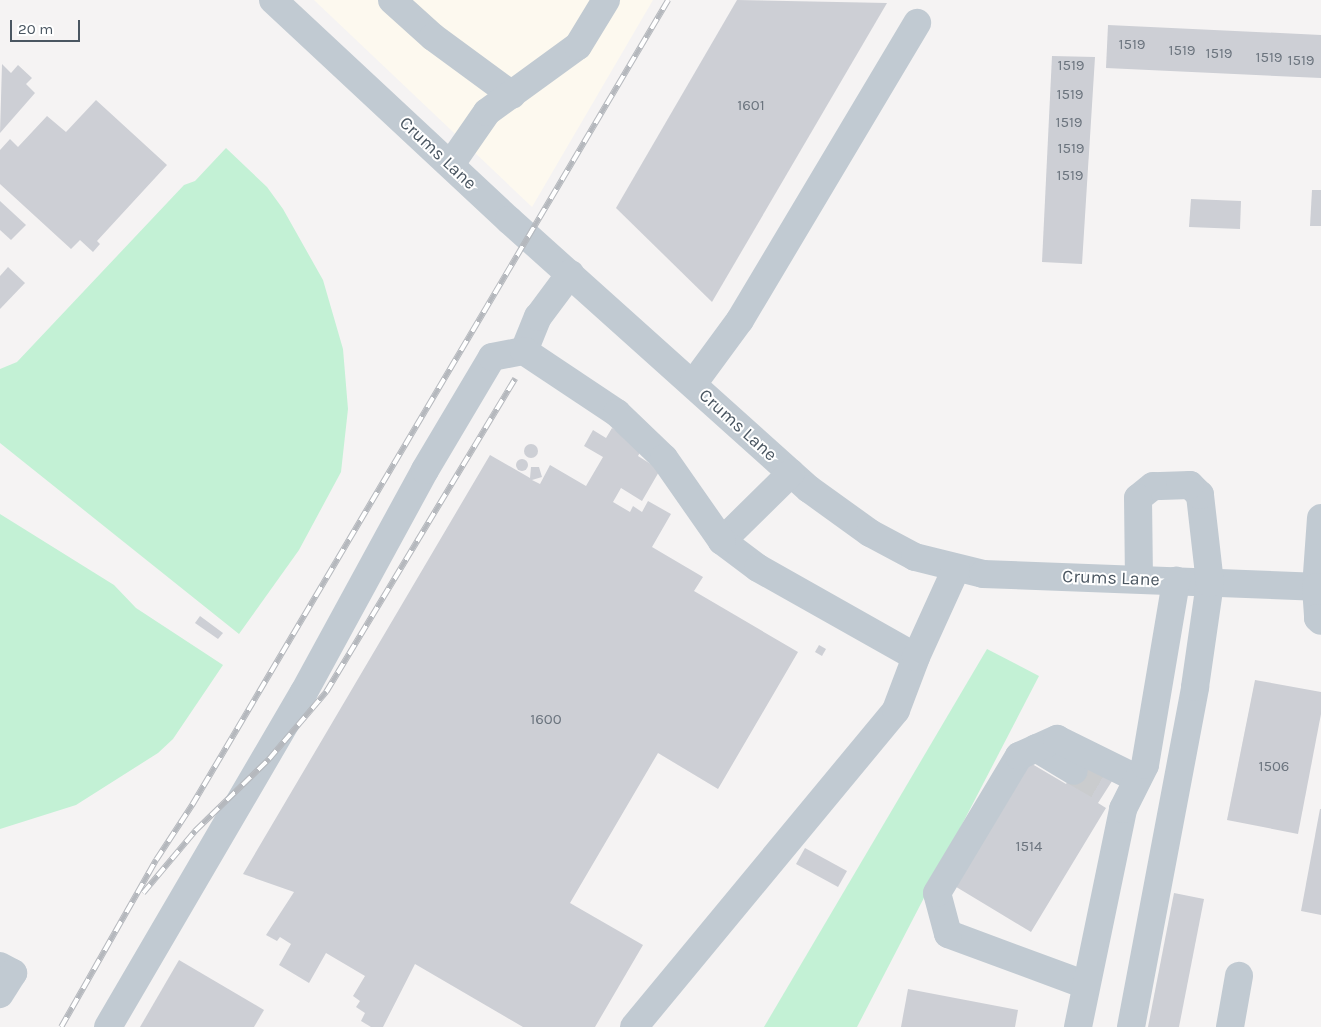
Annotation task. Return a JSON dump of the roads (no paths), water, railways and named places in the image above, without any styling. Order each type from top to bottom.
[{"type":"street","name":"Crums Lane","points":[[274,0],[570,274],[792,473],[870,533],[915,557],[956,569],[982,574],[1318,587]]},
{"type":"street","points":[[392,0],[433,37],[512,94]]},
{"type":"street","points":[[451,164],[488,112],[578,46],[606,0]]},
{"type":"street","points":[[693,384],[740,320],[917,22]]},
{"type":"street","points":[[524,351],[538,317],[570,274]]},
{"type":"street","points":[[108,1027],[304,692],[426,470],[492,357],[524,351],[617,413],[664,458],[722,542],[758,568],[916,657]]},
{"type":"street","points":[[722,542],[792,473]]},
{"type":"street","points":[[1131,1027],[1196,687],[1210,583],[1200,495],[1190,485],[1153,486],[1138,498],[1139,579]]},
{"type":"street","points":[[1321,518],[1318,587],[1318,618],[1321,621]]},
{"type":"street","points":[[634,1027],[896,710],[916,657],[956,569]]},
{"type":"street","points":[[1078,1027],[1124,790],[1144,765],[1176,581]]},
{"type":"street","points":[[1086,984],[948,934],[937,893],[1019,756],[1057,739],[1124,790]]},
{"type":"street","points":[[1036,748],[1074,771]]},
{"type":"street","points":[[1230,1027],[1239,976]]},
{"type":"tunnel","points":[[1074,771],[1107,790]]},
{"type":"railway","points":[[61,1027],[156,860],[192,805],[668,0]]},
{"type":"railway","points":[[143,893],[195,831],[269,759],[326,692],[515,379]]}]
